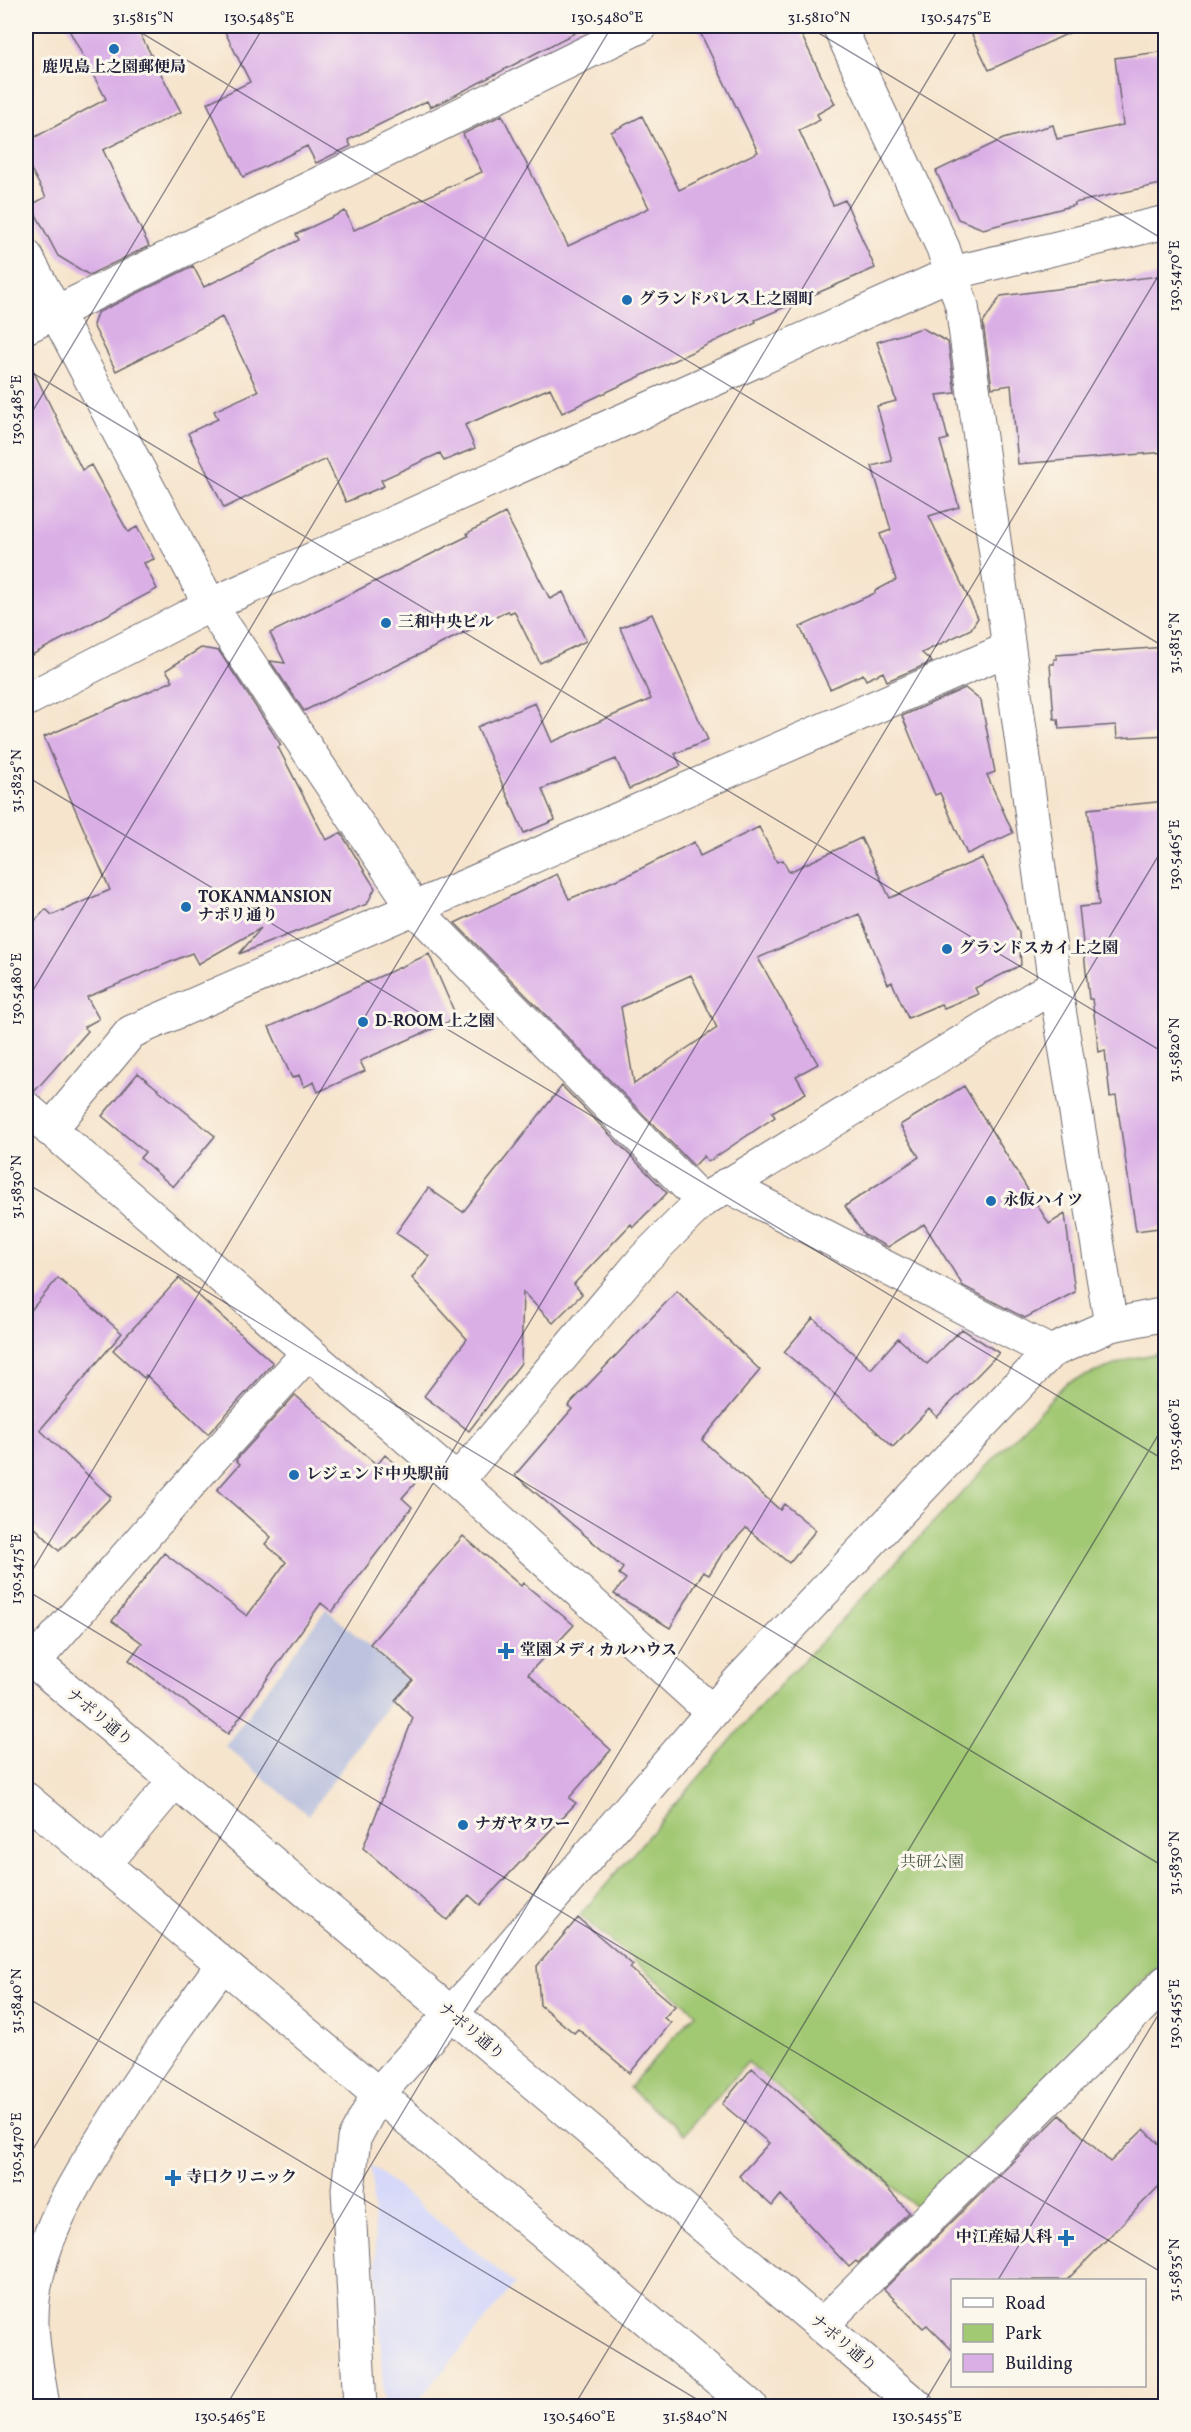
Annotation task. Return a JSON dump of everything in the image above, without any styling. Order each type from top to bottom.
[{"type":"street","points":[[26,327],[641,26]]},
{"type":"street","points":[[839,26],[935,230],[962,306],[1055,985],[1111,1325]]},
{"type":"street","points":[[26,700],[210,605],[952,273],[1166,222]]},
{"type":"street","points":[[26,256],[210,605],[416,909],[714,1193],[1050,1352]]},
{"type":"street","points":[[50,1130],[131,1032],[1008,649]]},
{"type":"street","points":[[457,1480],[644,1259],[714,1193],[1055,985]]},
{"type":"street","points":[[26,1108],[457,1480],[712,1712]]},
{"type":"street","points":[[360,2406],[348,2189],[354,2139],[378,2094],[738,1682],[1050,1352],[1111,1325],[1166,1314]]},
{"type":"street","points":[[30,1659],[308,1353]]},
{"type":"street","name":"ナポリ通り","points":[[30,1659],[917,2406]]},
{"type":"street","points":[[104,1864],[174,1782]]},
{"type":"street","points":[[26,1799],[750,2406]]},
{"type":"street","points":[[43,2406],[32,2324],[37,2284],[48,2239],[63,2204],[85,2166],[144,2074],[223,1964]]},
{"type":"street","points":[[821,2326],[1166,1982]]},
{"type":"shaded area","points":[[326,1609],[407,1679],[308,1815],[225,1746]]},
{"type":"shaded area","points":[[371,2165],[515,2284],[414,2406],[384,2406]]},
{"type":"green space","name":"共研公園","points":[[1165,1352],[1165,1959],[917,2208],[748,2062],[684,2134],[629,2088],[696,2013],[580,1915],[762,1704],[1066,1383],[1134,1358]]},
{"type":"building","points":[[67,26],[136,26],[181,112],[103,150],[149,246],[89,275],[58,256],[31,205],[46,197],[26,160],[26,142],[106,99]]},
{"type":"building","points":[[222,26],[588,26],[446,100],[430,107],[427,101],[348,140],[351,146],[316,163],[307,146],[243,177],[207,103],[250,82]]},
{"type":"building","points":[[697,26],[797,26],[835,104],[817,114],[820,120],[799,130],[833,205],[845,200],[875,268],[755,320],[756,322],[562,413],[550,388],[465,425],[475,448],[444,461],[440,453],[381,480],[384,486],[346,502],[326,459],[224,508],[188,433],[218,419],[214,411],[258,391],[222,317],[116,371],[93,325],[97,313],[193,266],[204,287],[299,240],[296,234],[345,211],[354,230],[482,172],[463,134],[502,115],[568,246],[649,208],[611,132],[642,116],[679,190],[758,152]]},
{"type":"building","points":[[968,26],[1084,26],[989,70]]},
{"type":"building","points":[[1166,51],[1166,183],[1074,203],[1075,205],[983,229],[958,219],[936,171],[1003,139],[1053,125],[1057,139],[1123,125],[1115,58]]},
{"type":"building","points":[[1166,275],[1166,452],[1018,464],[1011,385],[992,388],[983,323],[1001,296]]},
{"type":"building","points":[[922,328],[948,342],[955,393],[937,395],[948,439],[940,441],[959,507],[929,516],[978,618],[971,629],[922,653],[932,662],[887,681],[883,672],[866,680],[863,674],[830,689],[800,627],[875,593],[896,580],[880,534],[891,530],[872,466],[892,461],[877,406],[896,401],[877,342]]},
{"type":"building","points":[[26,356],[82,470],[91,465],[128,532],[137,527],[154,559],[144,563],[157,589],[26,658]]},
{"type":"building","name":"三和中央ビル","points":[[505,513],[550,599],[563,592],[586,641],[540,663],[514,611],[510,613],[508,611],[304,711],[270,661],[285,663],[270,633],[468,536],[467,533]]},
{"type":"building","points":[[652,614],[708,740],[675,754],[681,766],[629,789],[616,759],[542,789],[555,820],[524,833],[477,727],[535,703],[552,742],[651,699],[620,628]]},
{"type":"building","points":[[1166,647],[1166,735],[1117,738],[1116,725],[1059,729],[1058,719],[1054,719],[1050,664],[1054,664],[1054,659],[1057,659],[1056,655]]},
{"type":"building","points":[[201,648],[219,651],[281,745],[278,747],[326,840],[341,833],[375,888],[367,904],[239,954],[261,928],[198,964],[192,953],[87,997],[99,1019],[84,1027],[88,1031],[34,1092],[26,1090],[26,930],[46,909],[52,915],[110,890],[44,737],[173,681],[166,670]]},
{"type":"building","points":[[965,688],[981,701],[995,772],[987,775],[1013,833],[967,854],[940,793],[935,795],[902,716]]},
{"type":"building","points":[[1166,801],[1166,1227],[1136,1231],[1116,1096],[1110,1097],[1105,1050],[1099,1052],[1092,999],[1089,999],[1079,907],[1099,905],[1088,809]]},
{"type":"building","points":[[759,827],[777,862],[783,860],[789,872],[861,838],[890,898],[982,858],[1019,933],[1021,965],[975,988],[978,994],[944,1008],[941,1004],[908,1018],[892,982],[888,984],[859,914],[758,958],[818,1064],[796,1076],[806,1093],[772,1112],[775,1117],[708,1162],[704,1156],[694,1166],[455,923],[557,874],[569,899],[628,875],[694,842],[700,856]],"holes":[[[691,975],[717,1028],[634,1084],[621,1007]]]},
{"type":"building","name":"D-ROOM 上之園","points":[[429,954],[457,1018],[360,1061],[365,1071],[318,1092],[314,1082],[304,1087],[299,1075],[292,1078],[269,1027]]},
{"type":"building","points":[[138,1073],[215,1136],[173,1187],[140,1158],[145,1152],[102,1116]]},
{"type":"building","points":[[562,1086],[667,1193],[633,1227],[631,1224],[574,1284],[582,1294],[553,1323],[523,1292],[521,1363],[469,1431],[424,1396],[467,1339],[412,1278],[429,1256],[396,1233],[428,1188],[463,1212]]},
{"type":"building","name":"永仮ハイツ","points":[[964,1086],[1049,1224],[1065,1214],[1075,1292],[1025,1318],[963,1286],[924,1224],[888,1247],[864,1235],[845,1206],[919,1157],[900,1125]]},
{"type":"building","points":[[58,1278],[122,1333],[40,1430],[111,1497],[59,1551],[26,1519],[26,1316]]},
{"type":"building","points":[[179,1278],[273,1363],[208,1434],[146,1375],[144,1378],[113,1350]]},
{"type":"building","points":[[677,1291],[760,1370],[702,1440],[780,1510],[784,1504],[816,1530],[789,1563],[746,1528],[722,1554],[709,1575],[703,1572],[670,1628],[614,1594],[626,1579],[619,1574],[623,1568],[515,1475],[572,1409],[568,1406]]},
{"type":"building","points":[[813,1318],[871,1369],[898,1338],[927,1364],[962,1329],[999,1353],[937,1417],[929,1409],[893,1447],[857,1413],[784,1352]]},
{"type":"building","points":[[295,1395],[377,1465],[385,1455],[416,1482],[402,1498],[412,1507],[332,1612],[321,1603],[228,1734],[129,1660],[142,1643],[112,1621],[164,1553],[247,1616],[286,1562],[265,1544],[271,1537],[217,1490],[240,1464],[236,1460]]},
{"type":"building","points":[[463,1536],[521,1586],[523,1583],[574,1625],[528,1674],[611,1750],[569,1798],[576,1803],[480,1905],[469,1895],[447,1920],[363,1848],[413,1718],[395,1700],[413,1680],[370,1644]]},
{"type":"building","points":[[578,1918],[633,1965],[630,1968],[675,2006],[664,2018],[671,2023],[630,2073],[578,2029],[574,2033],[540,2005],[537,1966]]},
{"type":"building","points":[[752,2068],[885,2186],[909,2212],[858,2263],[856,2261],[849,2267],[781,2195],[772,2206],[739,2176],[769,2143],[722,2104]]},
{"type":"building","name":"中江産婦人科","points":[[1060,2115],[1110,2162],[1144,2129],[1166,2151],[1166,2179],[1068,2279],[951,2279],[951,2349],[927,2325],[923,2328],[884,2289]]},
{"type":"place","name":"鹿児島上之園郵便局","points":[[114,49]]},
{"type":"place","name":"グランドパレス上之園町","points":[[627,300]]},
{"type":"place","name":"三和中央ビル","points":[[386,623]]},
{"type":"place","name":"TOKANMANSION ナポリ通り","points":[[186,907]]},
{"type":"place","name":"グランドスカイ上之園","points":[[947,949]]},
{"type":"place","name":"D-ROOM 上之園","points":[[363,1022]]},
{"type":"place","name":"永仮ハイツ","points":[[991,1201]]},
{"type":"place","name":"レジェンド中央駅前","points":[[294,1475]]},
{"type":"place","name":"堂園メディカルハウス","points":[[506,1651]]},
{"type":"place","name":"ナガヤタワー","points":[[463,1825]]},
{"type":"place","name":"寺口クリニック","points":[[173,2178]]},
{"type":"place","name":"中江産婦人科","points":[[1066,2238]]}]
